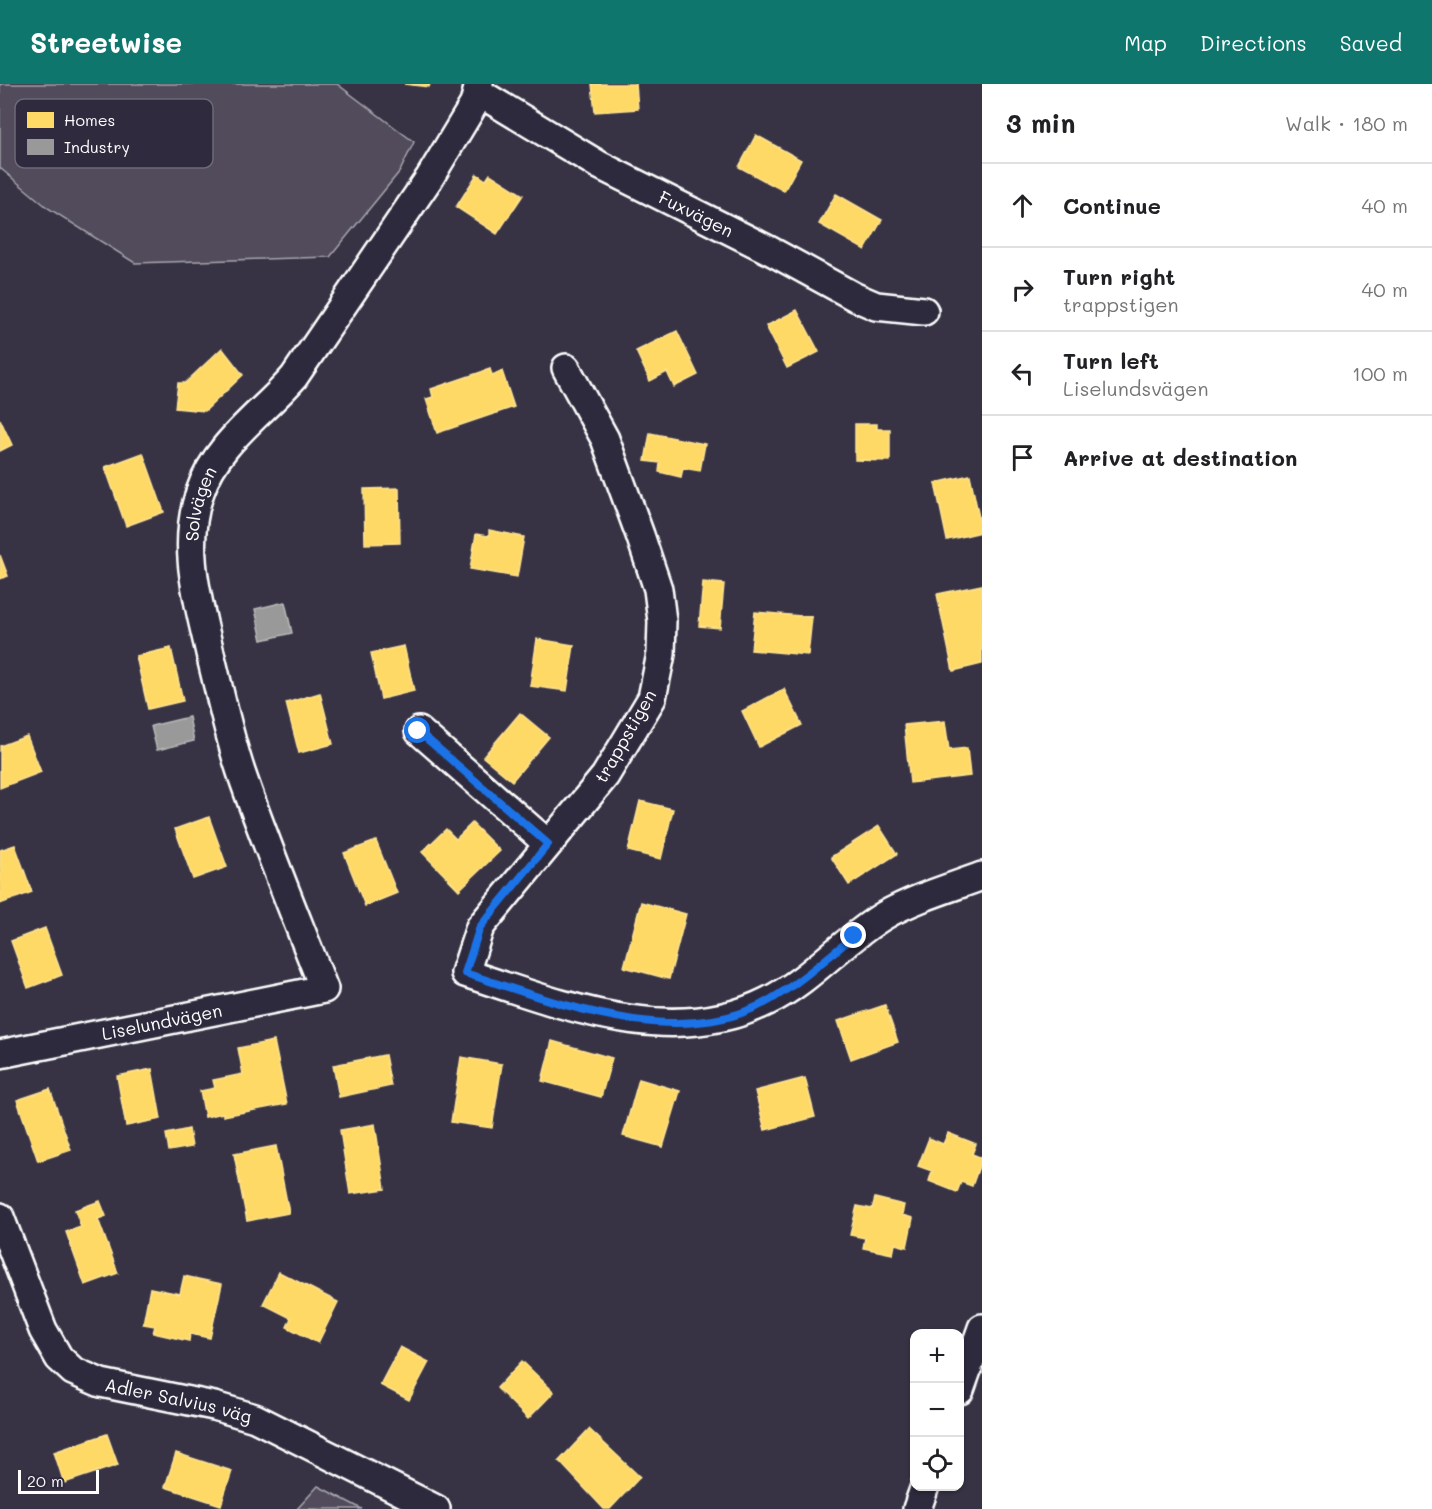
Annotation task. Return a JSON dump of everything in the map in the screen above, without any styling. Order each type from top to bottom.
[{"type":"street","name":"Fuxvägen","points":[[479,88],[599,165],[769,250],[855,297],[876,306],[924,311]]},
{"type":"street","name":"Solvägen","points":[[324,989],[241,771],[225,716],[191,573],[192,524],[200,492],[214,462],[240,429],[271,404],[294,377],[430,177],[474,104],[479,88]]},
{"type":"street","name":"trappstigen","points":[[566,368],[605,439],[644,546],[658,589],[662,621],[662,654],[651,698],[605,776],[480,927],[465,973],[614,1017],[652,1023],[702,1022],[735,1015],[770,1000],[886,915],[982,876]]},
{"type":"street","points":[[418,731],[548,844]]},
{"type":"street","name":"Liselundvägen","points":[[0,1054],[324,989]]},
{"type":"street","name":"Adler Salvius väg","points":[[0,1217],[43,1330],[59,1358],[74,1371],[101,1383],[213,1406],[255,1418],[436,1509]]},
{"type":"street","points":[[962,1383],[982,1328]]},
{"type":"street","points":[[917,1509],[923,1491]]},
{"type":"shaded area","points":[[0,84],[337,84],[414,142],[400,171],[330,257],[135,263],[48,208],[0,168]]},
{"type":"shaded area","points":[[318,1486],[362,1509],[297,1509]]},
{"type":"building: Homes","points":[[404,84],[430,84],[429,87]]},
{"type":"building: Homes","points":[[592,84],[636,84],[638,109],[595,112]]},
{"type":"building: Homes","points":[[756,135],[801,160],[784,191],[739,167]]},
{"type":"building: Homes","points":[[477,174],[486,180],[490,174],[523,195],[497,234],[456,207]]},
{"type":"building: Homes","points":[[836,194],[882,220],[865,250],[819,224]]},
{"type":"building: Homes","points":[[797,310],[819,352],[787,368],[766,326]]},
{"type":"building: Homes","points":[[677,331],[698,375],[674,387],[667,372],[650,381],[636,351]]},
{"type":"building: Homes","points":[[222,348],[243,375],[205,411],[175,408],[178,383],[185,383]]},
{"type":"building: Homes","points":[[490,369],[492,375],[502,371],[514,407],[437,433],[426,399],[433,397],[431,389]]},
{"type":"building: Homes","points":[[0,419],[12,445],[0,451]]},
{"type":"building: Homes","points":[[855,424],[877,424],[877,429],[890,429],[890,461],[855,460]]},
{"type":"building: Homes","points":[[650,433],[705,444],[700,471],[683,468],[681,477],[659,472],[660,463],[645,461]]},
{"type":"building: Homes","points":[[143,453],[164,512],[126,526],[105,467]]},
{"type":"building: Homes","points":[[970,475],[982,532],[947,540],[935,483]]},
{"type":"building: Homes","points":[[399,488],[400,543],[365,544],[364,489]]},
{"type":"building: Homes","points":[[489,530],[524,537],[517,577],[470,569],[476,534],[489,536]]},
{"type":"building: Homes","points":[[0,555],[8,576],[0,579]]},
{"type":"building: Homes","points":[[703,582],[724,584],[720,628],[699,626]]},
{"type":"building: Homes","points":[[982,585],[982,664],[953,671],[937,594]]},
{"type":"building: Homes","points":[[755,612],[812,617],[808,655],[751,650]]},
{"type":"building: Homes","points":[[537,639],[574,645],[567,691],[530,686]]},
{"type":"building: Homes","points":[[404,646],[414,691],[381,699],[371,653]]},
{"type":"building: Homes","points":[[171,648],[183,701],[148,709],[136,656]]},
{"type":"building: Homes","points":[[784,689],[802,725],[759,747],[742,711]]},
{"type":"building: Homes","points":[[320,693],[333,744],[299,753],[286,703]]},
{"type":"building: Homes","points":[[520,713],[549,737],[512,781],[483,757]]},
{"type":"building: Homes","points":[[945,721],[949,750],[967,748],[970,776],[910,783],[904,725]]},
{"type":"building: Homes","points":[[27,736],[41,772],[0,788],[0,746]]},
{"type":"building: Homes","points":[[640,801],[673,809],[661,859],[628,851]]},
{"type":"building: Homes","points":[[209,817],[227,867],[193,879],[175,829]]},
{"type":"building: Homes","points":[[472,823],[500,851],[459,890],[422,852],[446,829],[456,839]]},
{"type":"building: Homes","points":[[879,826],[897,854],[849,885],[831,857]]},
{"type":"building: Homes","points":[[376,841],[397,893],[365,906],[344,853]]},
{"type":"building: Homes","points":[[15,845],[32,892],[0,904],[0,850]]},
{"type":"building: Homes","points":[[641,902],[686,914],[669,979],[624,967]]},
{"type":"building: Homes","points":[[45,928],[62,975],[28,988],[11,941]]},
{"type":"building: Homes","points":[[885,1005],[898,1042],[851,1059],[838,1021]]},
{"type":"building: Homes","points":[[274,1041],[287,1104],[223,1116],[223,1113],[205,1117],[200,1091],[215,1088],[213,1080],[243,1074],[238,1048]]},
{"type":"building: Homes","points":[[552,1041],[612,1058],[601,1097],[542,1081]]},
{"type":"building: Homes","points":[[385,1055],[391,1086],[339,1097],[333,1065]]},
{"type":"building: Homes","points":[[461,1057],[502,1064],[492,1128],[451,1122]]},
{"type":"building: Homes","points":[[152,1069],[161,1119],[126,1126],[117,1076]]},
{"type":"building: Homes","points":[[805,1078],[815,1117],[765,1130],[755,1091]]},
{"type":"building: Homes","points":[[639,1079],[680,1091],[663,1147],[623,1136]]},
{"type":"building: Homes","points":[[50,1089],[71,1150],[38,1161],[17,1100]]},
{"type":"building: Homes","points":[[375,1124],[385,1189],[350,1194],[340,1130]]},
{"type":"building: Homes","points":[[189,1129],[192,1147],[169,1151],[166,1134]]},
{"type":"building: Homes","points":[[948,1133],[976,1144],[972,1154],[982,1158],[972,1186],[961,1182],[957,1192],[929,1181],[932,1171],[918,1166],[929,1138],[943,1144]]},
{"type":"building: Homes","points":[[276,1146],[289,1213],[247,1221],[234,1154]]},
{"type":"building: Homes","points":[[875,1198],[904,1205],[902,1215],[913,1218],[907,1247],[895,1244],[893,1254],[863,1248],[865,1238],[850,1235],[857,1206],[872,1209]]},
{"type":"building: Homes","points":[[100,1201],[106,1216],[98,1219],[118,1273],[85,1285],[66,1232],[81,1227],[75,1210]]},
{"type":"building: Homes","points":[[279,1272],[338,1302],[318,1343],[287,1327],[291,1318],[263,1304]]},
{"type":"building: Homes","points":[[184,1276],[222,1284],[210,1338],[190,1334],[189,1341],[153,1333],[155,1326],[143,1324],[150,1288],[180,1294]]},
{"type":"building: Homes","points":[[400,1347],[429,1362],[409,1400],[380,1385]]},
{"type":"building: Homes","points":[[522,1361],[554,1392],[528,1419],[497,1388]]},
{"type":"building: Homes","points":[[589,1429],[640,1477],[610,1509],[604,1509],[559,1461]]},
{"type":"building: Homes","points":[[107,1434],[118,1465],[64,1483],[54,1452]]},
{"type":"building: Homes","points":[[176,1453],[232,1471],[221,1505],[165,1487]]},
{"type":"building: Industry","points":[[285,602],[292,633],[262,640],[255,609]]},
{"type":"building: Industry","points":[[189,717],[194,741],[157,750],[151,726]]},
{"type":"route","points":[[418,731],[548,844],[480,927],[465,973],[614,1017],[652,1023],[702,1022],[735,1015],[770,1000],[854,936]]}]
